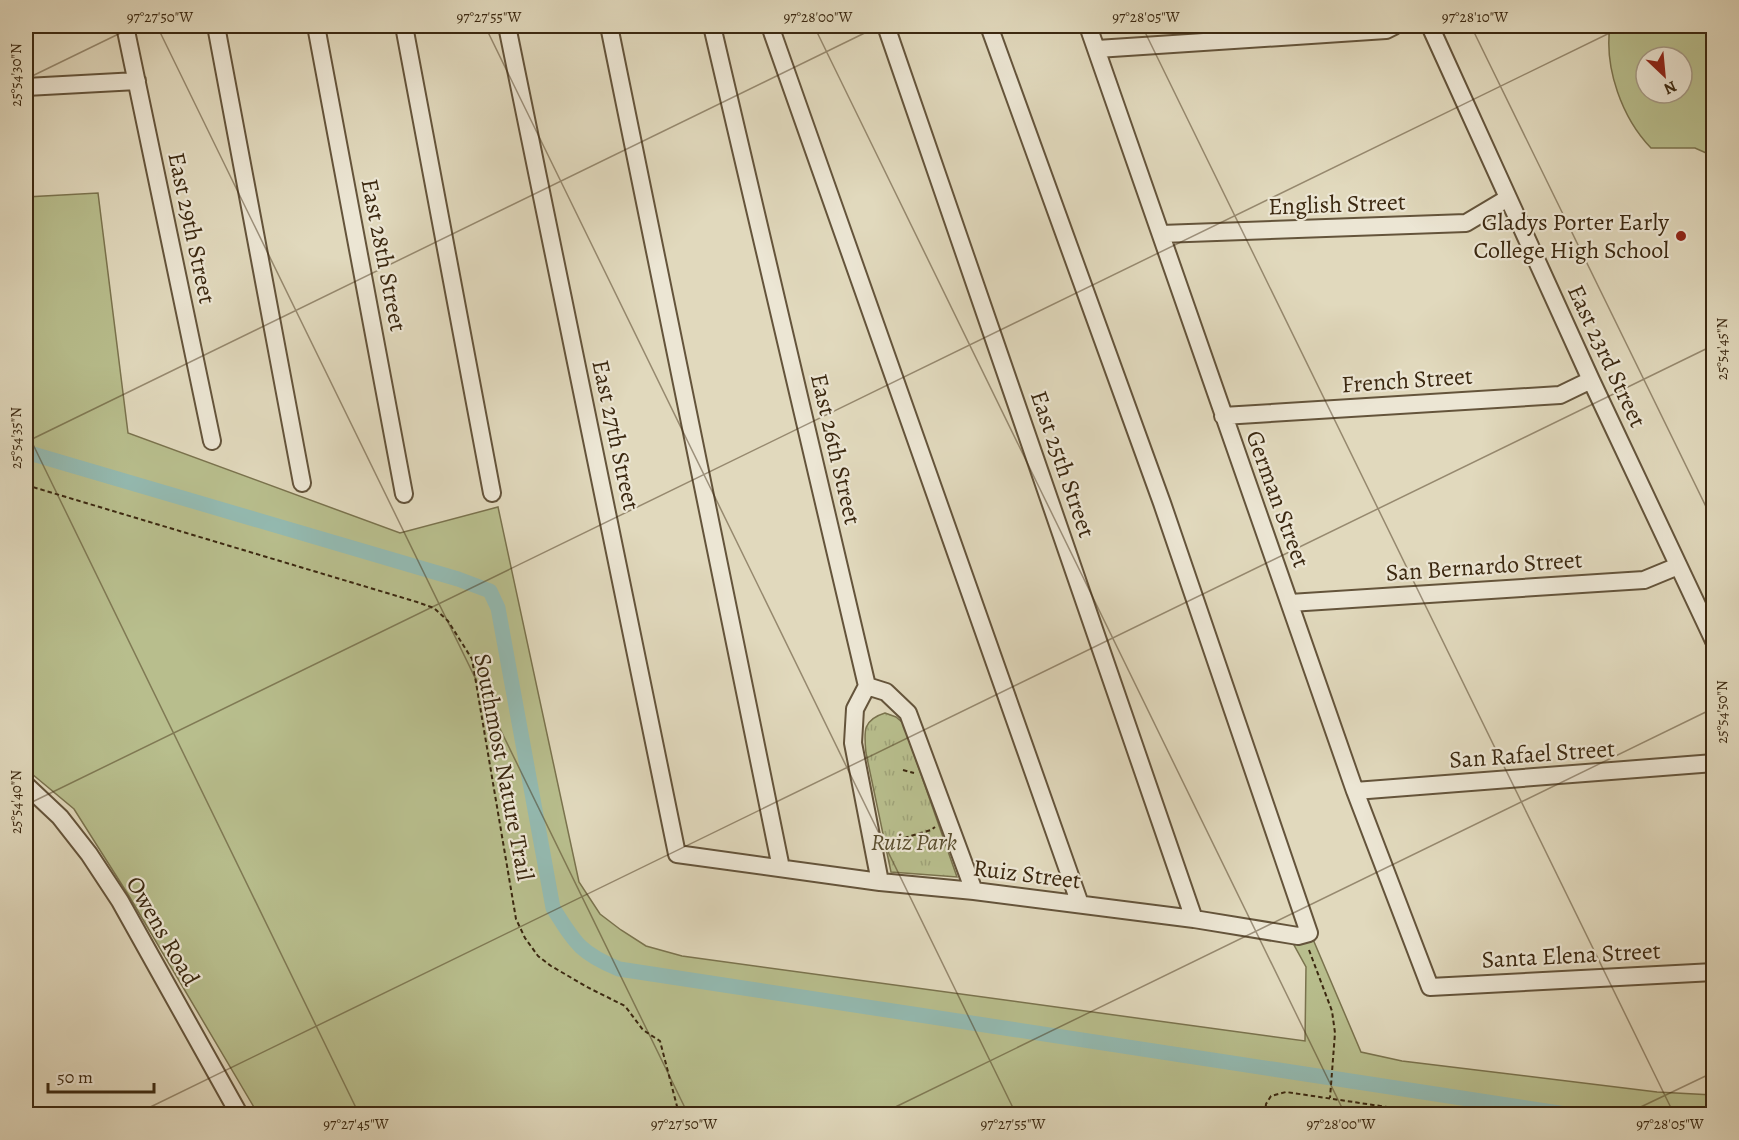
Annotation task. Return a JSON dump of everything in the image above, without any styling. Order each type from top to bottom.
[{"type":"street","name":"East 29th Street","points":[[125,26],[212,441]]},
{"type":"street","points":[[216,26],[302,483]]},
{"type":"street","name":"East 28th Street","points":[[316,26],[404,494]]},
{"type":"street","points":[[404,26],[492,493]]},
{"type":"street","name":"East 27th Street","points":[[507,26],[677,854]]},
{"type":"street","points":[[609,26],[781,868]]},
{"type":"street","name":"East 26th Street","points":[[712,26],[867,686]]},
{"type":"street","points":[[770,26],[1080,904]]},
{"type":"street","name":"East 25th Street","points":[[886,26],[1194,919]]},
{"type":"street","points":[[989,26],[1158,492],[1309,933],[1298,936]]},
{"type":"street","name":"German Street","points":[[1088,26],[1355,791],[1430,987]]},
{"type":"street","points":[[1097,49],[1386,30],[1394,26]]},
{"type":"street","name":"East 23rd Street","points":[[1430,26],[1713,641]]},
{"type":"street","points":[[26,87],[137,81]]},
{"type":"street","name":"English Street","points":[[1161,234],[1466,223],[1508,198]]},
{"type":"street","name":"French Street","points":[[1223,416],[1560,395],[1591,380]]},
{"type":"street","name":"San Bernardo Street","points":[[1290,603],[1644,580],[1678,566]]},
{"type":"street","points":[[880,882],[853,743],[855,709],[867,686],[886,692],[908,713],[974,891]]},
{"type":"street","name":"San Rafael Street","points":[[1355,791],[1713,764]]},
{"type":"street","name":"Owens Road","points":[[26,785],[60,817],[89,854],[120,901],[239,1114]]},
{"type":"street","name":"Ruiz Street","points":[[677,854],[880,882],[974,891],[1194,919],[1298,936]]},
{"type":"street","name":"Santa Elena Street","points":[[1430,987],[1713,972]]},
{"type":"path","name":"Southmost Nature Trail","points":[[26,485],[417,602],[434,608],[448,621],[472,659],[516,919],[525,938],[538,956],[589,988],[625,1006],[643,1030],[660,1041],[679,1114]]},
{"type":"path","points":[[897,840],[931,830],[946,817]]},
{"type":"path","points":[[1298,936],[1307,945],[1332,1011],[1335,1033],[1330,1098]]},
{"type":"path","points":[[1264,1114],[1271,1096],[1286,1092],[1434,1114]]},
{"type":"green space","points":[[1610,26],[1713,26],[1713,156],[1695,148],[1651,148],[1632,122],[1617,92],[1610,59]]},
{"type":"green space","points":[[98,193],[128,433],[400,533],[498,507],[579,882],[600,914],[646,946],[682,956],[1305,1041],[1306,967],[1294,945],[1312,937],[1361,1052],[1402,1061],[1657,1092],[1713,1095],[1713,1114],[258,1114],[129,896],[74,809],[26,769],[26,197]]},
{"type":"green space","name":"Ruiz Park","points":[[885,713],[896,717],[903,723],[957,877],[891,872],[865,739],[868,723]]},
{"type":"waterway","points":[[26,452],[458,579],[490,591],[498,608],[553,908],[580,946],[595,958],[619,969],[1566,1114]]},
{"type":"place","name":"Gladys Porter Early College High School","points":[[1681,236]]}]
